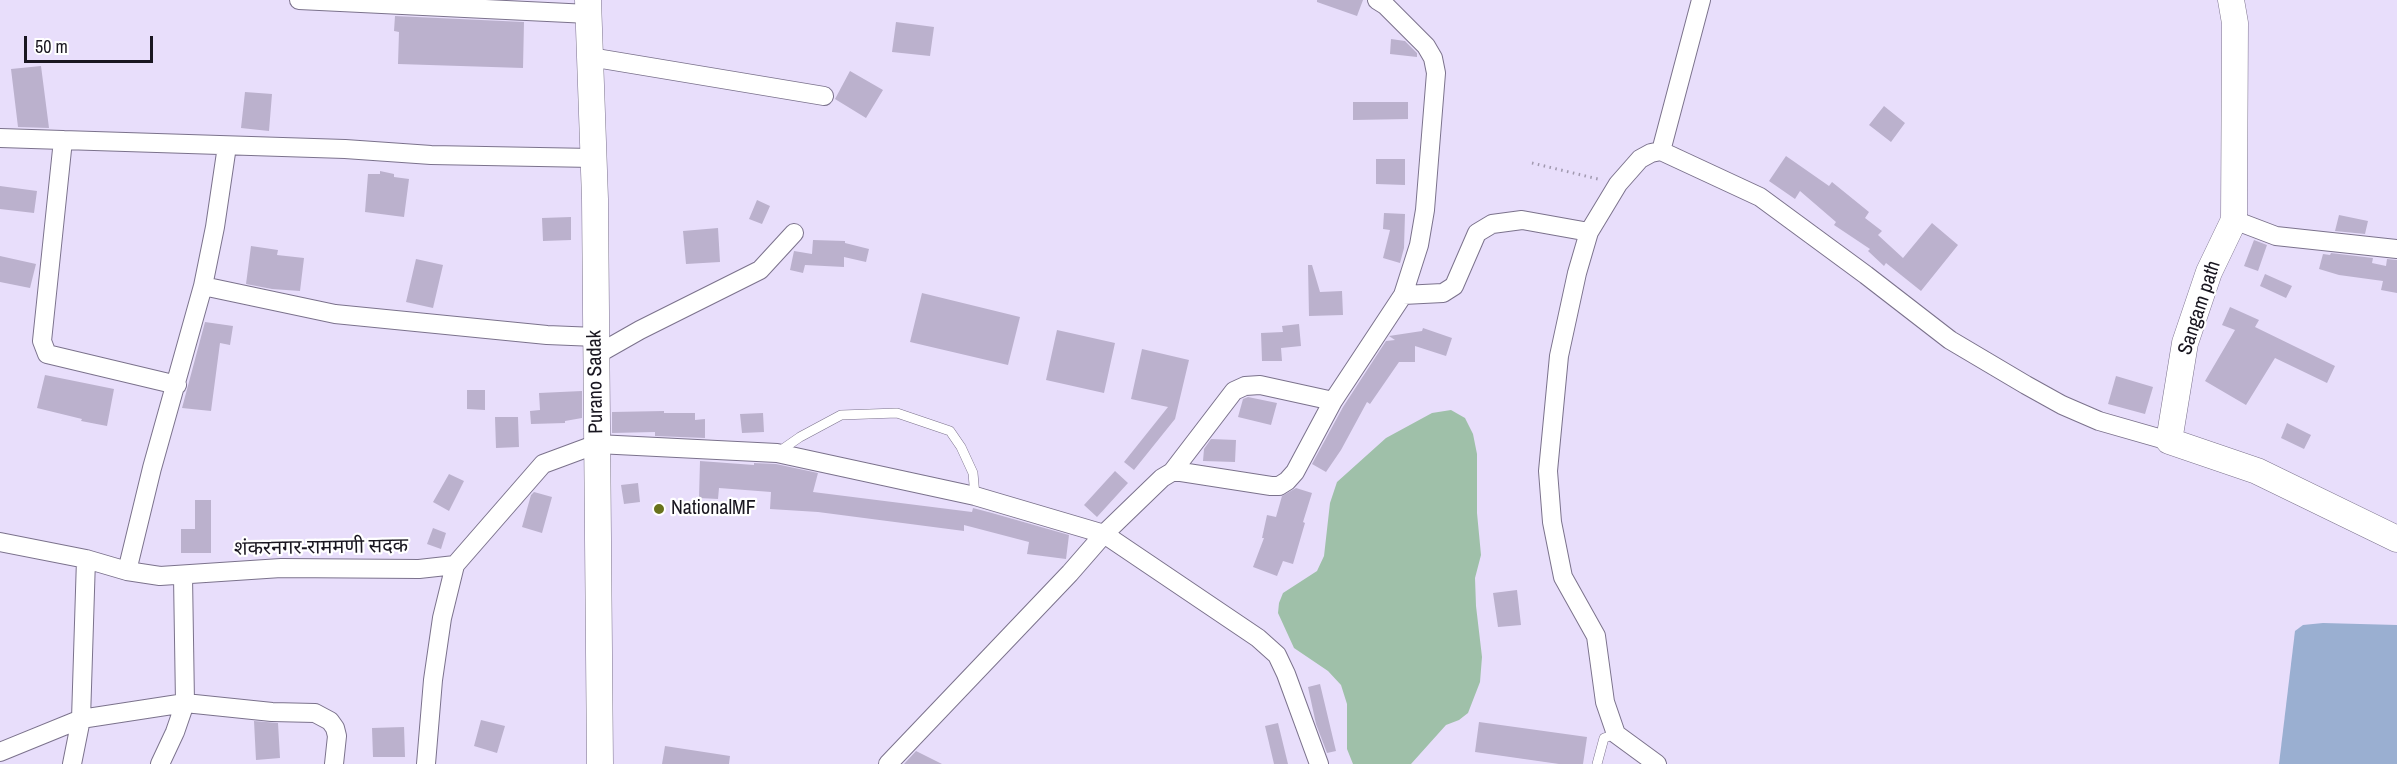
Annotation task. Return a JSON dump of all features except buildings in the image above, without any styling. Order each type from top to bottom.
[{"type":"main road","name":"Sangam path","points":[[2169,441],[2185,343],[2209,272],[2234,220],[2235,23],[2231,0]]},
{"type":"main road","name":"Purano Sadak","points":[[589,7],[596,346],[600,764]]},
{"type":"main road","points":[[2169,441],[2257,471],[2397,539]]},
{"type":"street","points":[[299,0],[589,7]]},
{"type":"street","points":[[1172,472],[1279,486],[1287,481],[1295,472],[1333,401],[1403,296],[1419,245],[1425,210],[1436,73],[1433,57],[1426,46],[1386,5],[1377,0]]},
{"type":"street","points":[[1661,151],[1701,0]]},
{"type":"street","points":[[590,57],[824,96]]},
{"type":"street","points":[[0,138],[345,149],[431,155],[593,158]]},
{"type":"street","points":[[63,140],[42,341],[47,354],[177,385]]},
{"type":"street","points":[[127,571],[152,468],[203,286],[215,227],[227,146]]},
{"type":"street","points":[[1657,764],[1616,734],[1605,702],[1596,636],[1563,577],[1552,522],[1548,471],[1559,356],[1577,273],[1589,232],[1618,184],[1640,159],[1661,151],[1760,197],[1950,340],[2062,405],[2099,421],[2169,441]]},
{"type":"street","points":[[1403,296],[1443,293],[1454,286],[1477,233],[1492,224],[1522,220],[1589,232]]},
{"type":"street","points":[[2234,220],[2276,236],[2397,249]]},
{"type":"street","points":[[203,286],[335,314],[547,335],[596,346],[640,330],[760,270],[794,233]]},
{"type":"street","points":[[888,764],[1007,640],[1104,534],[1162,478],[1172,472],[1234,391],[1245,386],[1260,385],[1333,401]]},
{"type":"street","points":[[426,764],[433,680],[442,618],[455,565],[543,464],[597,444],[777,453],[975,495],[1104,534],[1258,638],[1277,654],[1318,764]]},
{"type":"street","name":"शंकरनगर-राममणी सदक","points":[[0,542],[86,559],[127,571],[160,576],[281,568],[419,569],[455,565]]},
{"type":"street","points":[[72,764],[81,719],[86,559]]},
{"type":"street","points":[[160,764],[185,703],[183,576]]},
{"type":"street","points":[[0,752],[81,719],[185,703],[272,712],[315,713],[330,721],[335,728],[337,736],[334,764]]},
{"type":"lane","points":[[777,453],[800,436],[841,415],[897,413],[950,431],[961,447],[973,473],[975,495]]},
{"type":"lane","points":[[1597,764],[1604,738],[1616,734]]},
{"type":"path","points":[[1532,163],[1618,184]]},
{"type":"green space","points":[[1451,410],[1465,418],[1473,434],[1477,454],[1477,513],[1481,555],[1475,578],[1482,657],[1480,682],[1468,713],[1459,720],[1446,725],[1411,764],[1353,764],[1347,749],[1347,704],[1341,685],[1328,671],[1294,648],[1278,613],[1279,603],[1283,593],[1317,571],[1324,556],[1330,503],[1337,482],[1386,438],[1432,413]]},
{"type":"water","points":[[2323,623],[2397,625],[2397,764],[2279,764],[2295,631],[2303,625]]},
{"type":"place","name":"NationalMF","points":[[659,509]]}]
